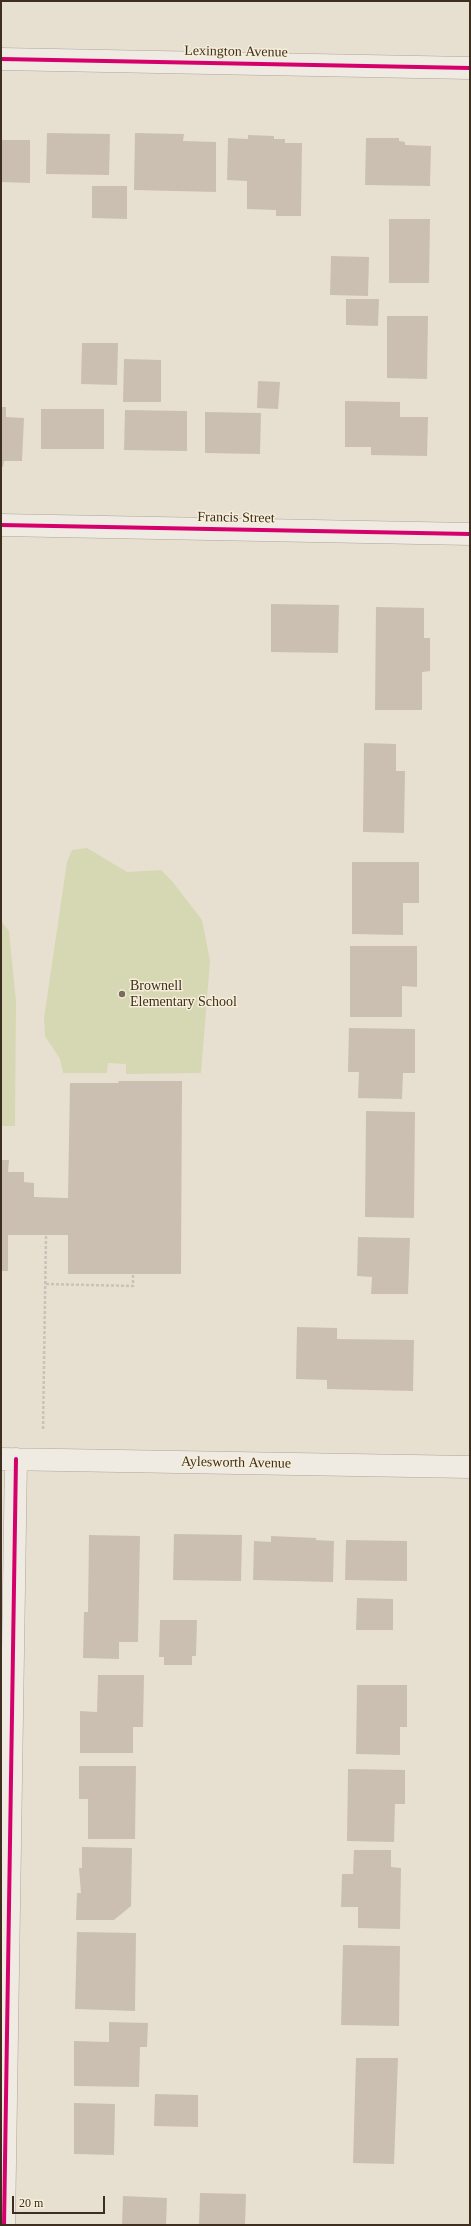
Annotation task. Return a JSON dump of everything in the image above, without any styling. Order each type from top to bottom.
[{"type":"street","name":"Lexington Avenue","points":[[1,59],[470,68]]},
{"type":"street","name":"Francis Street","points":[[1,525],[470,534]]},
{"type":"street","name":"Aylesworth Avenue","points":[[9,1459],[470,1467]]},
{"type":"street","points":[[4,2225],[9,1459]]},
{"type":"path","points":[[43,1429],[46,1235]]},
{"type":"path","points":[[46,1284],[133,1286],[133,1275]]},
{"type":"green space","points":[[87,848],[127,872],[161,870],[172,881],[202,920],[210,961],[201,1073],[126,1074],[126,1064],[108,1063],[107,1073],[63,1073],[60,1059],[45,1036],[44,1018],[67,862],[72,850]]},
{"type":"green space","points":[[1,921],[9,931],[16,1001],[15,1126],[1,1126]]},
{"type":"building","points":[[47,133],[110,134],[109,175],[46,174]]},
{"type":"building","points":[[135,133],[184,134],[183,141],[216,142],[216,192],[134,190]]},
{"type":"building","points":[[248,135],[274,136],[274,139],[285,139],[285,143],[302,143],[301,216],[276,216],[276,210],[247,209],[247,181],[227,180],[228,138],[248,139]]},
{"type":"building","points":[[366,138],[399,138],[399,141],[405,142],[405,145],[431,146],[430,186],[365,185]]},
{"type":"building","points":[[1,140],[30,140],[30,183],[1,182]]},
{"type":"building","points":[[92,186],[127,186],[127,219],[92,218]]},
{"type":"building","points":[[389,219],[430,219],[429,283],[389,283]]},
{"type":"building","points":[[331,256],[369,257],[368,296],[330,295]]},
{"type":"building","points":[[346,299],[379,299],[378,326],[346,325]]},
{"type":"building","points":[[387,316],[428,316],[427,379],[387,378]]},
{"type":"building","points":[[82,343],[118,343],[117,385],[81,384]]},
{"type":"building","points":[[124,359],[161,360],[161,402],[123,402]]},
{"type":"building","points":[[258,381],[280,382],[278,409],[257,408]]},
{"type":"building","points":[[345,401],[400,402],[400,417],[428,417],[427,456],[371,455],[371,447],[345,447]]},
{"type":"building","points":[[1,407],[6,407],[6,417],[24,418],[22,461],[4,461],[3,467],[1,467]]},
{"type":"building","points":[[41,409],[104,409],[104,449],[41,449]]},
{"type":"building","points":[[125,410],[187,411],[187,451],[124,450]]},
{"type":"building","points":[[205,412],[261,413],[260,454],[205,453]]},
{"type":"building","points":[[271,604],[339,605],[338,653],[271,652]]},
{"type":"building","points":[[376,607],[424,608],[424,638],[430,638],[430,671],[422,672],[422,710],[375,710]]},
{"type":"building","points":[[364,743],[396,744],[396,771],[405,771],[404,833],[363,832]]},
{"type":"building","points":[[352,862],[419,862],[419,903],[403,903],[403,935],[352,934]]},
{"type":"building","points":[[350,946],[417,946],[417,987],[402,986],[402,1017],[350,1017]]},
{"type":"building","points":[[349,1028],[415,1029],[415,1073],[403,1073],[402,1099],[358,1098],[359,1072],[348,1072]]},
{"type":"building","points":[[119,1081],[182,1081],[181,1274],[68,1274],[68,1235],[8,1235],[8,1271],[1,1271],[1,1160],[9,1160],[8,1172],[24,1172],[24,1182],[34,1183],[34,1197],[68,1198],[70,1083],[118,1083]]},
{"type":"building","points":[[366,1111],[415,1112],[414,1218],[365,1217]]},
{"type":"building","points":[[358,1237],[410,1238],[408,1294],[371,1294],[372,1277],[357,1276]]},
{"type":"building","points":[[297,1327],[337,1328],[337,1339],[414,1340],[413,1391],[327,1389],[327,1380],[296,1379]]},
{"type":"building","points":[[174,1534],[242,1535],[241,1581],[173,1580]]},
{"type":"building","points":[[89,1535],[140,1536],[138,1642],[119,1642],[119,1659],[83,1658],[84,1612],[88,1612]]},
{"type":"building","points":[[271,1536],[316,1538],[316,1540],[334,1541],[333,1582],[253,1580],[254,1541],[271,1542]]},
{"type":"building","points":[[346,1540],[407,1541],[407,1581],[345,1580]]},
{"type":"building","points":[[357,1598],[393,1599],[393,1630],[356,1630]]},
{"type":"building","points":[[160,1620],[197,1620],[196,1656],[192,1656],[192,1665],[164,1665],[164,1657],[159,1657]]},
{"type":"building","points":[[98,1675],[144,1675],[143,1727],[133,1727],[133,1753],[80,1753],[80,1711],[97,1712]]},
{"type":"building","points":[[357,1685],[407,1685],[407,1727],[400,1727],[400,1755],[356,1754]]},
{"type":"building","points":[[79,1766],[136,1766],[135,1839],[88,1839],[88,1799],[79,1799]]},
{"type":"building","points":[[348,1769],[405,1770],[405,1804],[395,1804],[394,1842],[347,1841]]},
{"type":"building","points":[[82,1847],[132,1848],[131,1906],[114,1920],[76,1920],[77,1893],[81,1893],[79,1868],[82,1868]]},
{"type":"building","points":[[354,1850],[391,1850],[391,1867],[401,1868],[400,1929],[358,1928],[358,1907],[341,1907],[342,1874],[353,1874]]},
{"type":"building","points":[[77,1932],[136,1933],[135,2011],[75,2009]]},
{"type":"building","points":[[343,1945],[400,1946],[399,2026],[341,2025]]},
{"type":"building","points":[[109,2022],[148,2023],[147,2047],[140,2047],[139,2087],[74,2086],[74,2041],[109,2042]]},
{"type":"building","points":[[356,2058],[398,2058],[394,2164],[353,2163]]},
{"type":"building","points":[[155,2094],[198,2095],[198,2127],[154,2126]]},
{"type":"building","points":[[74,2103],[115,2104],[114,2155],[74,2154]]},
{"type":"building","points":[[200,2193],[246,2194],[245,2225],[199,2225]]},
{"type":"building","points":[[123,2196],[167,2198],[166,2225],[122,2225]]},
{"type":"cycle path","points":[[1,59],[470,68]]},
{"type":"cycle path","points":[[1,525],[470,534]]},
{"type":"cycle path","points":[[4,2225],[16,1459]]},
{"type":"place","name":"Brownell Elementary School","points":[[122,994]]}]
